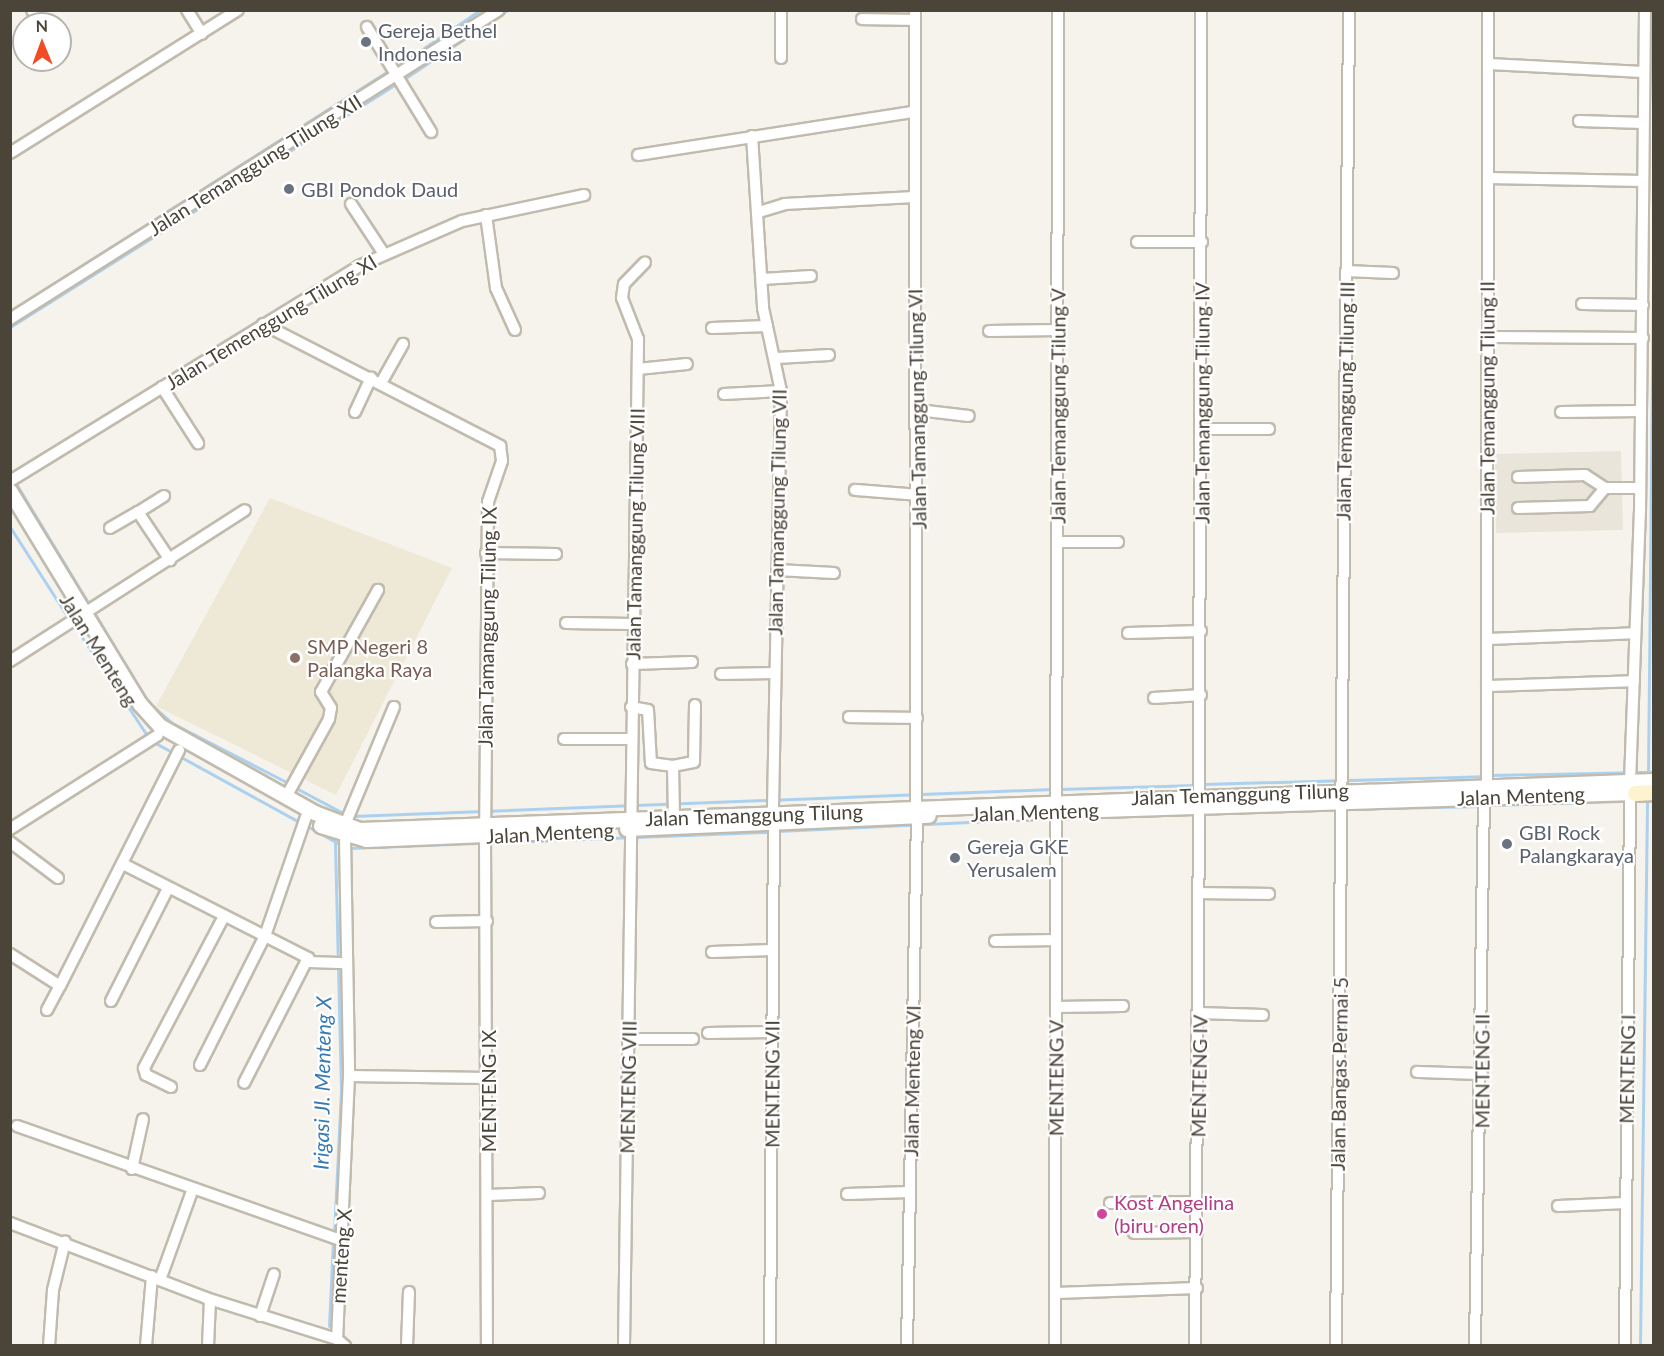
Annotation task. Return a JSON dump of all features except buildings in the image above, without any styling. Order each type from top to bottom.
[{"type":"main road","name":"Jalan Temanggung Tilung","points":[[1633,787],[1653,792]]},
{"type":"street","points":[[187,10],[202,34]]},
{"type":"street","name":"Jalan Temanggung Tilung XII","points":[[10,319],[499,10]]},
{"type":"street","points":[[781,10],[782,58]]},
{"type":"street","name":"Jalan Temanggung Tilung V","points":[[1057,806],[1058,10]]},
{"type":"street","name":"Jalan Temanggung Tilung IV","points":[[1199,801],[1202,429],[1201,10]]},
{"type":"street","name":"Jalan Temanggung Tilung III","points":[[1341,796],[1349,10]]},
{"type":"street","name":"Jalan Temanggung Tilung II","points":[[1485,792],[1488,639],[1486,337],[1490,64],[1488,10]]},
{"type":"street","name":"MENTENG I","points":[[1625,1346],[1634,681],[1641,488],[1645,10]]},
{"type":"street","points":[[10,153],[237,11]]},
{"type":"street","points":[[862,19],[915,15]]},
{"type":"street","name":"Jalan Tamanggung Tilung VI","points":[[915,15],[914,197],[918,410],[916,812]]},
{"type":"street","points":[[368,27],[431,132]]},
{"type":"street","points":[[1490,64],[1643,72]]},
{"type":"street","points":[[638,155],[752,135],[914,112]]},
{"type":"street","points":[[1580,121],[1643,123]]},
{"type":"street","name":"Jalan Tamanggung Tilung VII","points":[[752,135],[767,326],[777,358],[781,391],[774,673],[774,819]]},
{"type":"street","points":[[1488,178],[1643,181]]},
{"type":"street","name":"Jalan Temenggung Tilung XI","points":[[10,481],[263,324],[384,254],[486,215],[585,195]]},
{"type":"street","points":[[759,212],[785,204],[914,197]]},
{"type":"street","points":[[351,204],[384,254]]},
{"type":"street","points":[[486,215],[496,288],[515,330]]},
{"type":"street","points":[[1137,242],[1202,242]]},
{"type":"street","name":"Jalan Tamanggung Tilung VIII","points":[[630,824],[638,369],[637,329],[624,312],[622,298],[624,284],[645,262]]},
{"type":"street","points":[[1346,271],[1393,273]]},
{"type":"street","points":[[762,279],[811,276]]},
{"type":"street","points":[[1582,304],[1643,305]]},
{"type":"street","name":"Jalan Tamanggung Tilung IX","points":[[263,324],[500,446],[502,461],[488,502],[486,553],[485,831]]},
{"type":"street","points":[[712,328],[767,326]]},
{"type":"street","points":[[989,331],[1059,330]]},
{"type":"street","points":[[1486,337],[1643,338]]},
{"type":"street","points":[[381,383],[403,344]]},
{"type":"street","points":[[777,358],[829,355]]},
{"type":"street","points":[[638,369],[687,364]]},
{"type":"street","points":[[355,412],[371,378]]},
{"type":"street","points":[[162,387],[198,443]]},
{"type":"street","points":[[724,394],[781,391]]},
{"type":"street","points":[[918,410],[969,416]]},
{"type":"street","points":[[1561,412],[1640,411]]},
{"type":"street","points":[[1202,429],[1269,429]]},
{"type":"street","points":[[1518,477],[1585,475],[1605,488],[1641,488]]},
{"type":"street","points":[[1518,508],[1590,506],[1605,488]]},
{"type":"street","points":[[855,490],[918,495]]},
{"type":"street","name":"Jalan Temanggung Tilung","points":[[10,491],[82,616],[160,726],[345,832],[485,831],[630,824],[674,818],[774,819],[1057,806],[1633,787],[1653,781]]},
{"type":"street","points":[[110,528],[164,496]]},
{"type":"street","name":"Jalan Menteng","points":[[10,507],[158,735],[179,750],[306,817],[345,832]]},
{"type":"street","points":[[10,661],[245,510]]},
{"type":"street","points":[[138,512],[170,560]]},
{"type":"street","points":[[1057,542],[1118,542]]},
{"type":"street","points":[[486,553],[556,554]]},
{"type":"street","points":[[777,570],[834,573]]},
{"type":"street","points":[[286,797],[330,717],[331,708],[321,692],[378,590]]},
{"type":"street","points":[[567,623],[633,624]]},
{"type":"street","points":[[1128,633],[1201,631]]},
{"type":"street","points":[[1488,639],[1635,633]]},
{"type":"street","points":[[632,664],[692,662]]},
{"type":"street","points":[[721,674],[774,673]]},
{"type":"street","points":[[1487,686],[1634,681]]},
{"type":"street","points":[[1154,698],[1201,695]]},
{"type":"street","points":[[632,707],[648,710],[651,763],[673,766],[694,762],[695,705]]},
{"type":"street","points":[[345,832],[393,707]]},
{"type":"street","points":[[849,717],[917,718]]},
{"type":"street","points":[[10,829],[158,735]]},
{"type":"street","points":[[564,739],[631,740]]},
{"type":"street","points":[[46,1010],[123,864],[179,750]]},
{"type":"street","points":[[673,766],[674,818]]},
{"type":"street","name":"MENTENG II","points":[[1475,1346],[1482,1074],[1485,792]]},
{"type":"street","name":"Jalan Bangas Permai 5","points":[[1335,1346],[1341,796]]},
{"type":"street","name":"MENTENG IV","points":[[1195,1346],[1198,1202],[1199,801]]},
{"type":"street","name":"MENTENG V","points":[[1055,1346],[1057,806]]},
{"type":"street","name":"Jalan Menteng VI","points":[[907,1346],[916,812]]},
{"type":"street","points":[[200,1065],[265,936],[306,817]]},
{"type":"street","name":"Jalan Menteng","points":[[630,824],[774,819]]},
{"type":"street","name":"MENTENG VII","points":[[770,1344],[774,819]]},
{"type":"street","name":"MENTENG VIII","points":[[624,1346],[630,824]]},
{"type":"street","name":"MENTENG IX","points":[[485,831],[488,1346]]},
{"type":"street","name":"menteng X","points":[[341,1342],[340,1240],[349,1076],[345,832]]},
{"type":"street","points":[[10,842],[58,878]]},
{"type":"street","points":[[123,864],[265,936],[309,962],[347,963]]},
{"type":"street","points":[[111,1001],[168,888]]},
{"type":"street","points":[[1200,893],[1269,894]]},
{"type":"street","points":[[171,1087],[146,1075],[144,1068],[224,916]]},
{"type":"street","points":[[436,922],[487,921]]},
{"type":"street","points":[[995,941],[1056,940]]},
{"type":"street","points":[[712,952],[773,950]]},
{"type":"street","points":[[10,954],[60,986]]},
{"type":"street","points":[[244,1083],[309,962]]},
{"type":"street","points":[[1056,1007],[1123,1006]]},
{"type":"street","points":[[1199,1013],[1263,1015]]},
{"type":"street","points":[[708,1033],[772,1032]]},
{"type":"street","points":[[629,1039],[693,1039]]},
{"type":"street","points":[[1417,1072],[1482,1074]]},
{"type":"street","points":[[349,1076],[488,1078]]},
{"type":"street","points":[[132,1169],[143,1119]]},
{"type":"street","points":[[17,1126],[192,1191],[340,1240]]},
{"type":"street","points":[[146,1346],[156,1278],[192,1191]]},
{"type":"street","points":[[488,1195],[538,1192]]},
{"type":"street","points":[[847,1194],[909,1192]]},
{"type":"street","points":[[1110,1203],[1198,1202]]},
{"type":"street","points":[[1558,1206],[1626,1203]]},
{"type":"street","points":[[10,1223],[65,1241],[210,1300],[341,1342]]},
{"type":"street","points":[[1134,1233],[1197,1232]]},
{"type":"street","points":[[49,1346],[53,1290],[65,1241]]},
{"type":"street","points":[[260,1316],[274,1274]]},
{"type":"street","points":[[1056,1293],[1197,1288]]},
{"type":"street","points":[[407,1346],[409,1292]]},
{"type":"street","points":[[208,1346],[210,1300]]},
{"type":"shaded area","points":[[1621,451],[1623,530],[1496,533],[1495,454]]},
{"type":"shaded area","name":"SMP Negeri 8 Palangka Raya","points":[[270,498],[452,568],[336,795],[156,706]]},
{"type":"waterway","points":[[396,67],[480,10]]},
{"type":"waterway","points":[[500,15],[507,10]]},
{"type":"waterway","points":[[404,79],[492,20]]},
{"type":"waterway","points":[[10,311],[392,69]]},
{"type":"waterway","points":[[10,327],[397,83]]},
{"type":"waterway","points":[[1648,774],[1654,186]]},
{"type":"waterway","points":[[15,482],[149,703],[172,723],[290,784]]},
{"type":"waterway","points":[[10,527],[69,619]]},
{"type":"waterway","points":[[73,624],[150,740],[301,823]]},
{"type":"waterway","points":[[1491,775],[1654,772]]},
{"type":"waterway","points":[[1203,784],[1484,776]]},
{"type":"waterway","points":[[1059,789],[1196,785]]},
{"type":"waterway","points":[[296,788],[345,814]]},
{"type":"waterway","points":[[352,816],[1052,789]]},
{"type":"waterway","points":[[1488,805],[1654,800]]},
{"type":"waterway","points":[[1640,1346],[1647,801]]},
{"type":"waterway","points":[[1344,809],[1481,806]]},
{"type":"waterway","points":[[1215,813],[1337,809]]},
{"type":"waterway","points":[[777,831],[1031,819]]},
{"type":"waterway","points":[[307,826],[343,846]]},
{"type":"waterway","points":[[349,848],[771,832]]},
{"type":"waterway","name":"Irigasi Jl. Menteng X","points":[[334,1234],[341,1089],[335,840]]},
{"type":"waterway","name":"Irigasi Jl. Menteng X","points":[[329,1326],[333,1240]]},
{"type":"place","name":"Gereja Bethel Indonesia","points":[[366,42]]},
{"type":"place","name":"GBI Pondok Daud","points":[[289,189]]},
{"type":"place","name":"SMP Negeri 8 Palangka Raya","points":[[295,658]]},
{"type":"place","name":"GBI Rock Palangkaraya","points":[[1507,844]]},
{"type":"place","name":"Gereja GKE Yerusalem","points":[[955,858]]},
{"type":"place","name":"Kost Angelina (biru oren)","points":[[1102,1214]]}]
